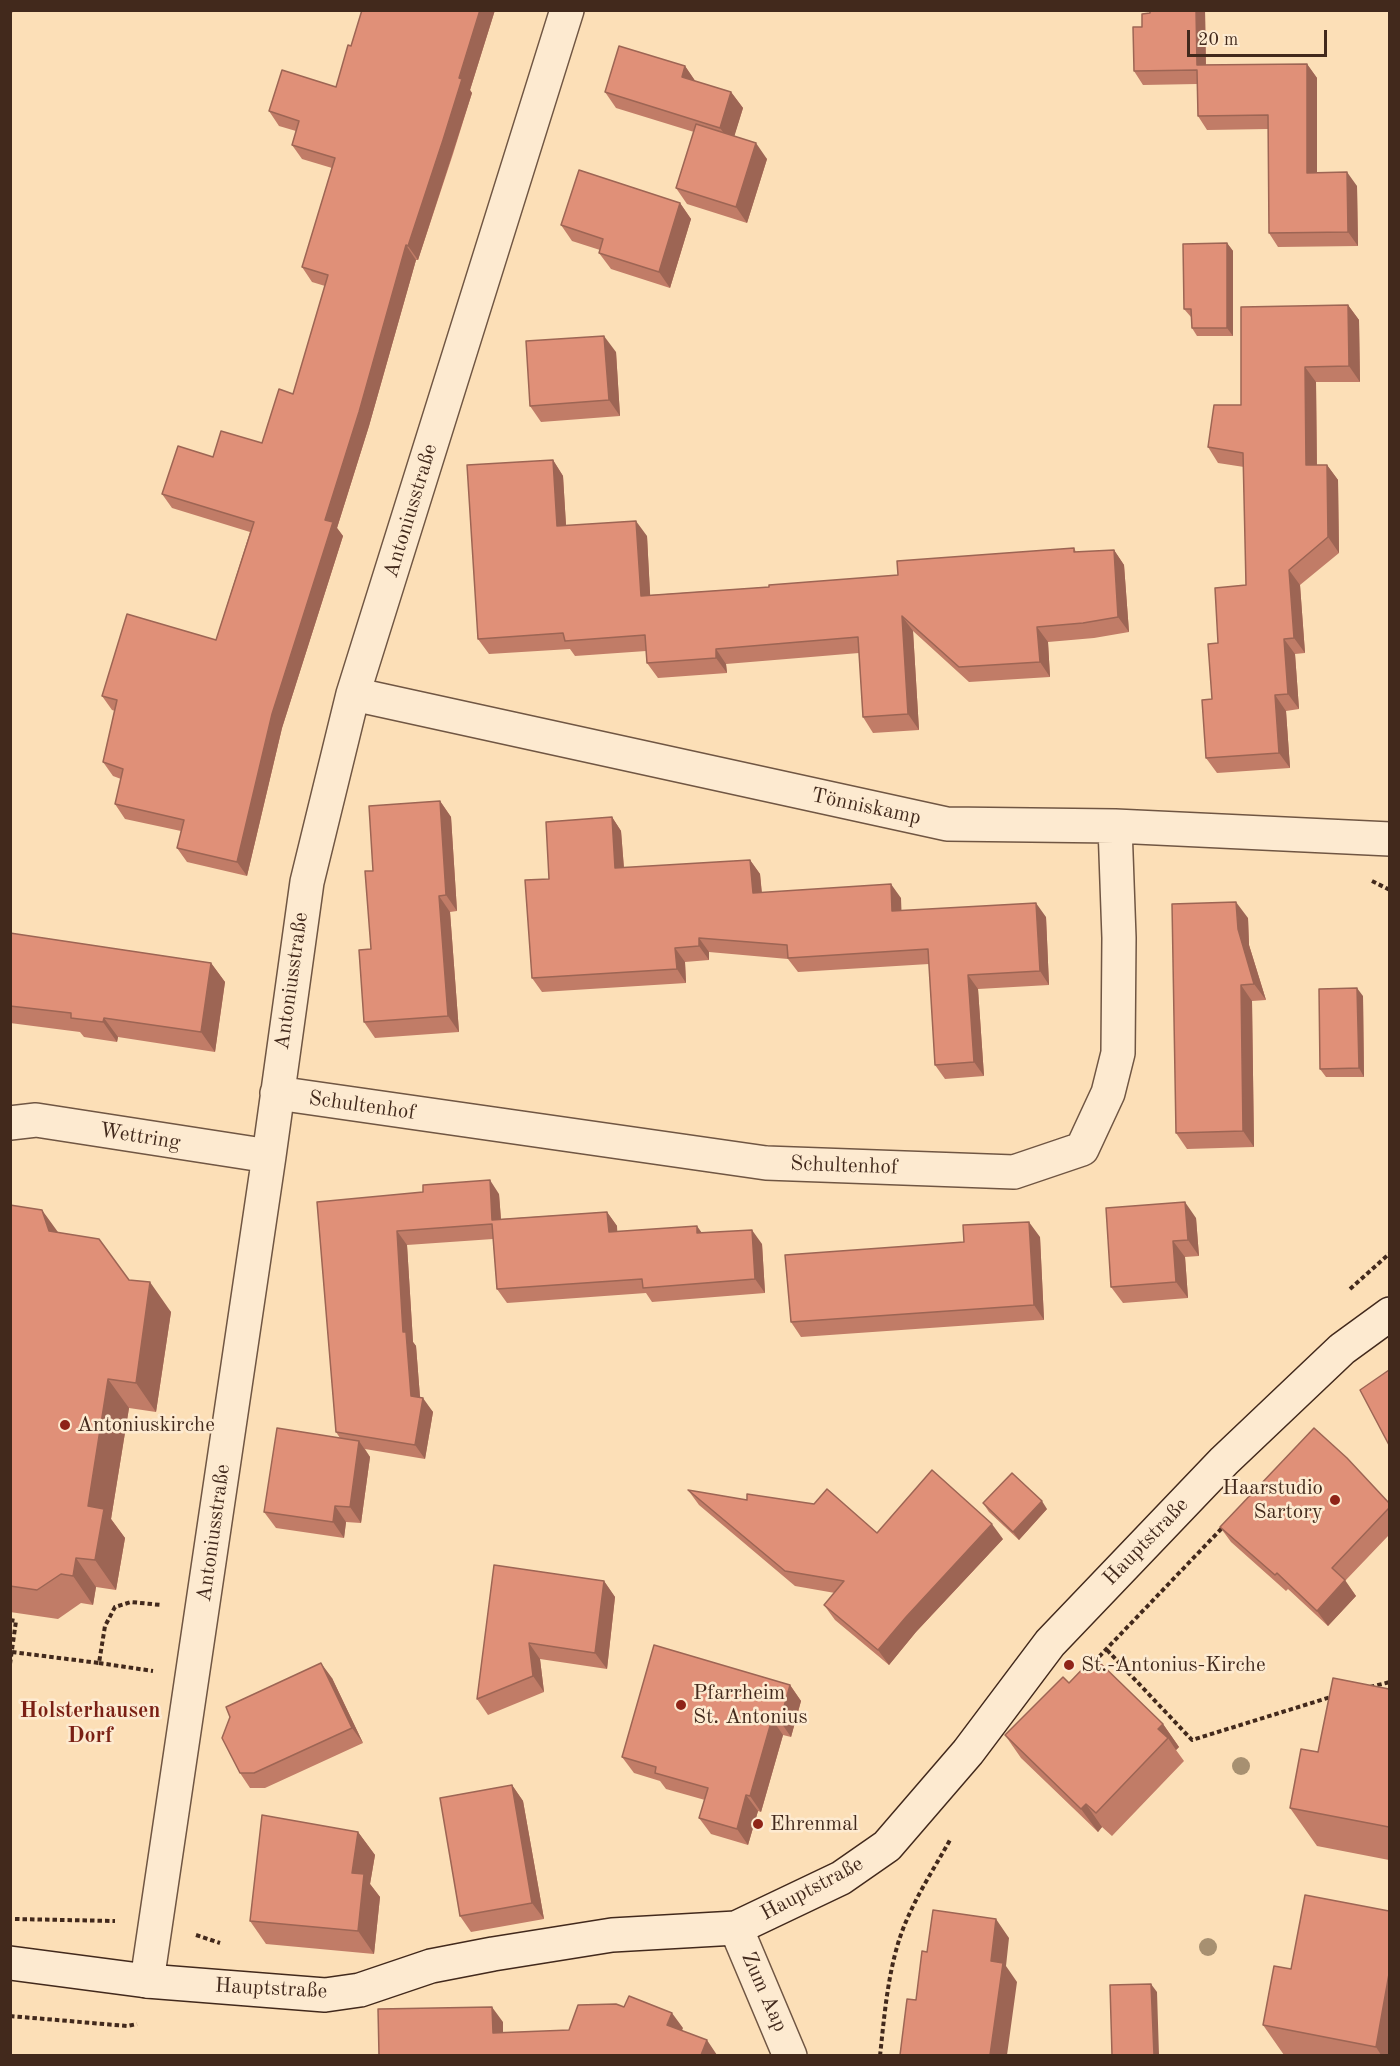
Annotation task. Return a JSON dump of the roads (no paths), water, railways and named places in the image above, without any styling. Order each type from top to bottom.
[{"type":"street","name":"Antoniusstraße","points":[[147,1980],[269,1156],[307,882],[353,694],[567,10]]},
{"type":"street","name":"Tönniskamp","points":[[353,694],[947,824],[1114,826],[1389,839]]},
{"type":"street","name":"Schultenhof","points":[[277,1093],[766,1163],[1014,1172],[1082,1149],[1108,1093],[1119,1053],[1119,938],[1114,826]]},
{"type":"street","name":"Wettring","points":[[10,1123],[36,1120],[269,1156]]},
{"type":"street","name":"Hauptstraße","points":[[10,1963],[147,1980],[325,1995],[360,1989],[431,1966],[505,1952],[612,1935],[736,1928],[841,1878],[887,1846],[968,1752],[1050,1643],[1224,1461],[1342,1349],[1389,1314]]},
{"type":"street","name":"Zum Aap","points":[[736,1928],[790,2055]]},
{"type":"place","name":"Antoniuskirche","points":[[65,1425]]},
{"type":"place","name":"Haarstudio Sartory","points":[[1335,1500]]},
{"type":"place","name":"St.-Antonius-Kirche","points":[[1069,1665]]},
{"type":"place","name":"Pfarrheim St. Antonius","points":[[681,1705]]},
{"type":"place","name":"Ehrenmal","points":[[758,1824]]},
{"type":"district","name":"Holsterhausen Dorf","points":[[90,1724]]}]
